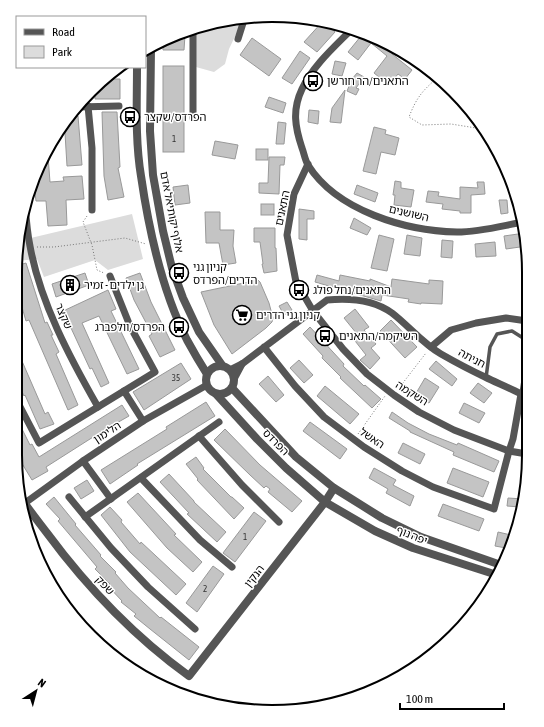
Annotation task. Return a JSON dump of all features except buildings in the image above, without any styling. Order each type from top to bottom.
[{"type":"street","points":[[238,39],[243,24]]},
{"type":"street","points":[[308,164],[296,131],[295,109],[301,90],[307,80],[347,34]]},
{"type":"street","points":[[193,35],[193,118]]},
{"type":"street","name":"אלוף יקותיאל אדם","points":[[148,62],[153,175],[163,231],[172,268],[183,298],[199,332],[222,366]]},
{"type":"street","points":[[137,68],[137,132],[140,175],[154,247],[171,302],[187,339],[207,374]]},
{"type":"street","points":[[85,106],[119,106]]},
{"type":"street","points":[[88,106],[92,148],[92,210]]},
{"type":"street","name":"השושנים","points":[[308,164],[322,182],[338,197],[356,207],[386,220],[426,229],[457,232],[482,230],[517,223]]},
{"type":"street","name":"התאנים","points":[[308,164],[294,194],[287,235],[296,282],[313,311]]},
{"type":"street","name":"שקצר","points":[[27,222],[30,247],[45,298],[75,367],[98,407]]},
{"type":"street","points":[[22,410],[39,443],[155,372],[130,326],[110,276]]},
{"type":"street","name":"חניתה","points":[[242,364],[327,300],[343,298],[377,305],[391,312],[430,348],[464,367],[486,378],[506,385],[521,394]]},
{"type":"street","name":"השקמה","points":[[313,311],[343,349],[367,374],[391,393],[419,412],[454,430],[509,451],[522,453]]},
{"type":"street","points":[[430,348],[452,330],[476,323],[506,318],[522,320]]},
{"type":"street","name":"האשל","points":[[264,347],[294,386],[324,418],[354,440],[402,471],[433,487],[494,509],[509,451]]},
{"type":"street","points":[[230,370],[242,364]]},
{"type":"street","points":[[234,379],[230,370],[222,366],[215,366],[210,369],[206,379],[210,390],[216,394],[224,394],[232,388],[234,379],[242,364]]},
{"type":"street","name":"הלימון","points":[[26,498],[143,421],[207,385]]},
{"type":"street","name":"הפרדס","points":[[232,388],[296,457],[334,488]]},
{"type":"street","points":[[124,391],[143,421]]},
{"type":"street","name":"הפרדס","points":[[216,394],[286,468],[325,502]]},
{"type":"street","points":[[509,451],[514,439],[521,394]]},
{"type":"street","points":[[85,517],[219,422]]},
{"type":"street","points":[[200,436],[242,485],[278,522]]},
{"type":"street","points":[[83,461],[111,499]]},
{"type":"street","points":[[141,478],[200,540],[232,567]]},
{"type":"street","name":"הנקין","points":[[189,676],[325,502],[334,488]]},
{"type":"street","name":"יפה נוף","points":[[334,488],[382,518],[421,537],[497,564]]},
{"type":"street","points":[[69,497],[112,548],[148,587],[196,629]]},
{"type":"street","name":"יפה נוף","points":[[325,502],[375,531],[413,548],[492,573]]},
{"type":"street","name":"שפק","points":[[28,506],[64,555],[94,590],[125,622],[171,663],[189,676]]},
{"type":"lane","points":[[486,378],[490,347],[497,334],[512,331],[522,337]]},
{"type":"lane","points":[[521,394],[522,387]]},
{"type":"path","points":[[434,81],[422,92],[413,106],[409,117],[422,125],[451,124],[476,128]]},
{"type":"path","points":[[92,210],[83,222],[91,242],[97,270],[110,276]]},
{"type":"path","points":[[30,247],[54,247],[125,238],[154,247]]},
{"type":"path","points":[[354,440],[391,393],[430,348]]},
{"type":"green space","points":[[240,24],[229,49],[225,64],[214,72],[196,67],[196,34]]},
{"type":"green space","points":[[132,214],[143,259],[108,270],[95,260],[44,277],[37,259],[23,260],[24,240]]},
{"type":"place","name":"התאנים/הר חורשן","points":[[313,81]]},
{"type":"place","name":"הפרדס/שקצר","points":[[130,117]]},
{"type":"place","name":"קניון גני הדרים/הפרדס","points":[[179,273]]},
{"type":"place","name":"גן ילדים - זמיר","points":[[70,285]]},
{"type":"place","name":"התאנים/נחל פולג","points":[[299,290]]},
{"type":"place","name":"קניון גני הדרים","points":[[242,315]]},
{"type":"place","name":"הפרדס/וולפברג","points":[[179,327]]},
{"type":"place","name":"השיקמה/התאנים","points":[[325,336]]}]
